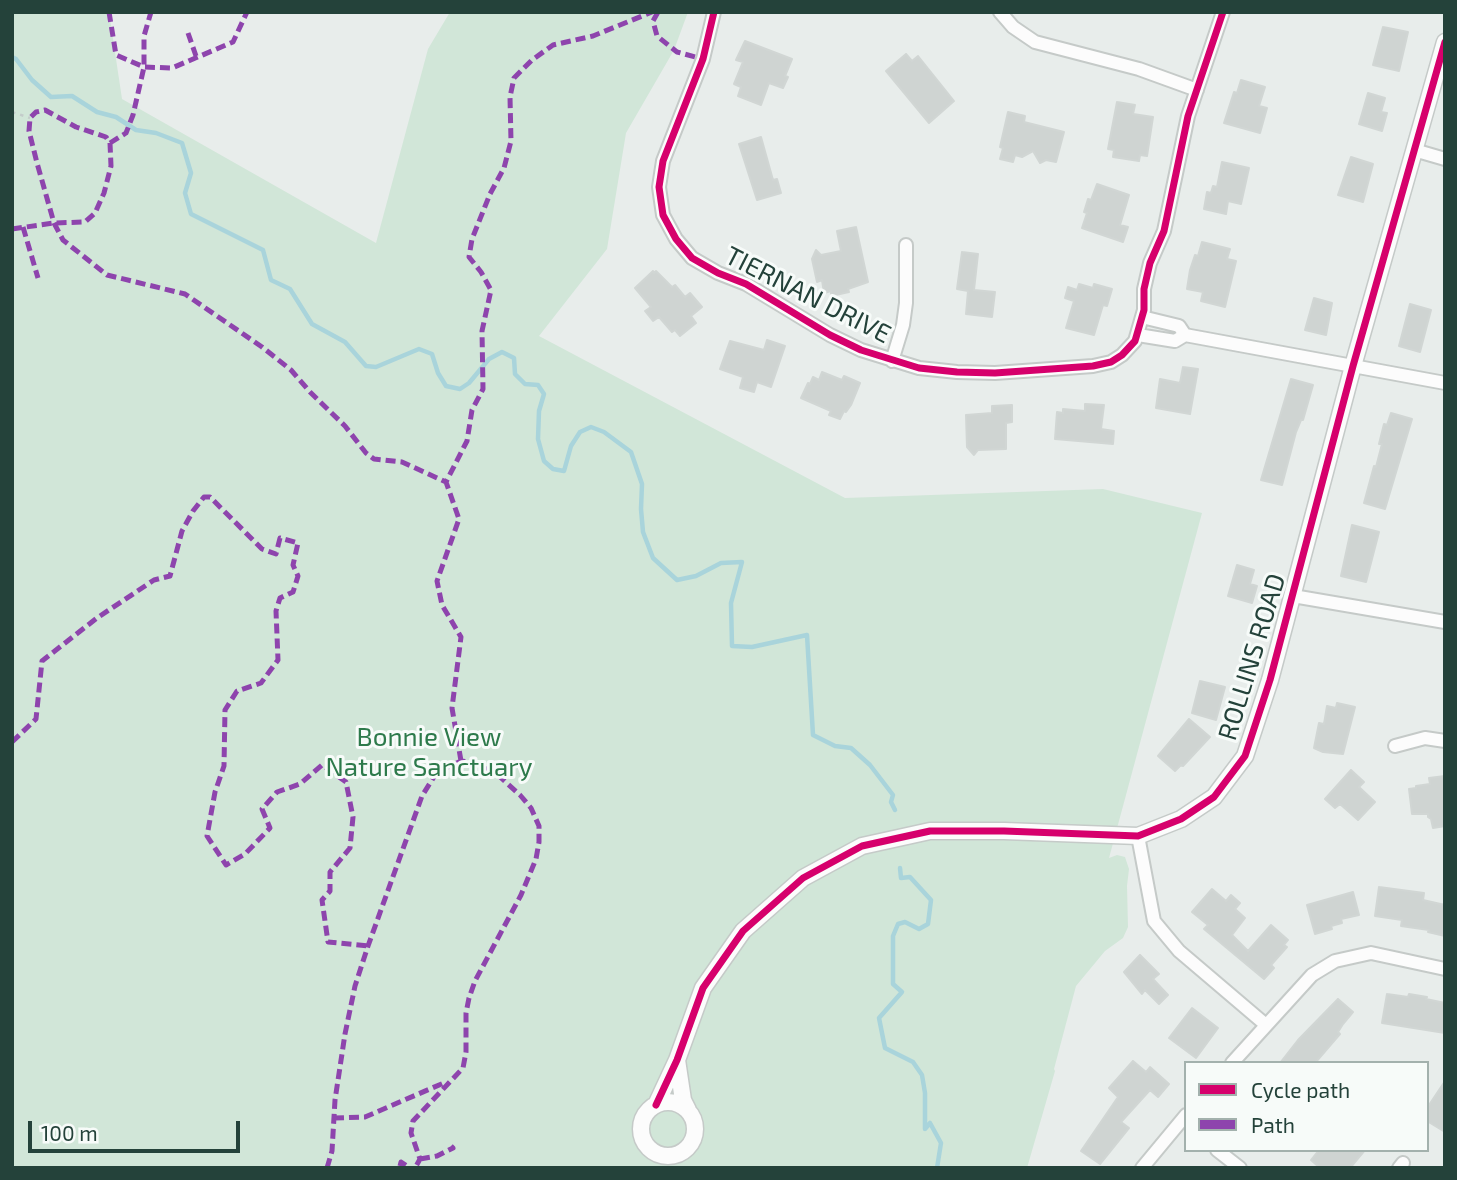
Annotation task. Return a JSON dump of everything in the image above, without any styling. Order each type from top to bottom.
[{"type":"street","name":"TIERNAN DRIVE","points":[[715,12],[703,59],[663,161],[659,187],[663,215],[676,239],[692,258],[718,273],[746,284],[830,335],[892,361],[919,368],[995,373],[1093,366],[1111,362],[1122,355],[1138,335]]},
{"type":"street","points":[[1000,12],[1013,27],[1035,42],[1139,69],[1197,90]]},
{"type":"street","points":[[1223,12],[1181,144],[1173,197],[1144,289],[1138,335],[1175,341],[1185,335],[1445,383]]},
{"type":"street","name":"ROLLINS ROAD","points":[[688,1149],[658,1160],[645,1143],[641,1130],[645,1115],[656,1105],[677,1060],[703,988],[743,931],[803,878],[862,846],[930,831],[1139,836],[1181,819],[1214,797],[1245,756],[1270,680],[1353,366],[1445,42]]},
{"type":"street","points":[[1415,150],[1445,159]]},
{"type":"street","points":[[892,361],[903,325],[906,303],[906,245]]},
{"type":"street","points":[[1142,317],[1179,326],[1185,335]]},
{"type":"street","points":[[1293,596],[1445,622]]},
{"type":"street","points":[[1395,746],[1425,738],[1445,741]]},
{"type":"street","points":[[1139,836],[1154,921],[1179,951],[1266,1025]]},
{"type":"street","points":[[1234,1061],[1312,975],[1335,961],[1371,953],[1445,969]]},
{"type":"street","name":"ROLLINS ROAD","points":[[677,1060],[684,1100],[693,1117],[695,1134],[682,1168]]},
{"type":"street","points":[[656,1105],[673,1102],[688,1110]]},
{"type":"street","points":[[1142,1168],[1184,1121]]},
{"type":"street","points":[[1220,1152],[1240,1168]]},
{"type":"path","points":[[12,112],[30,118]]},
{"type":"green space","name":"Bonnie View Nature Sanctuary","points":[[12,12],[109,12],[122,99],[376,243],[428,49],[450,12],[688,12],[674,50],[626,133],[607,249],[539,336],[845,498],[1103,489],[1202,513],[1109,858],[1117,855],[1125,857],[1129,869],[1128,927],[1123,938],[1105,951],[1076,986],[1027,1168],[12,1168]]},
{"type":"building","points":[[1383,27],[1408,32],[1399,71],[1373,65]]},
{"type":"building","points":[[745,41],[792,59],[783,88],[769,83],[761,105],[738,96],[741,87],[734,84],[743,62],[736,60]]},
{"type":"building","points":[[906,54],[912,61],[918,56],[954,101],[929,123],[886,71]]},
{"type":"building","points":[[1241,80],[1265,87],[1259,106],[1267,108],[1260,133],[1224,123]]},
{"type":"building","points":[[1368,93],[1385,98],[1381,112],[1387,113],[1382,131],[1359,124]]},
{"type":"building","points":[[1117,102],[1135,105],[1133,114],[1153,117],[1147,156],[1140,155],[1139,161],[1113,157],[1114,150],[1108,149]]},
{"type":"building","points":[[1008,112],[1025,116],[1024,122],[1064,132],[1056,162],[1046,160],[1040,163],[1033,151],[1022,157],[1015,155],[1013,162],[1000,159]]},
{"type":"building","points":[[761,137],[773,180],[777,179],[781,193],[757,200],[739,144]]},
{"type":"building","points":[[1351,157],[1373,164],[1363,202],[1338,195]]},
{"type":"building","points":[[1222,162],[1249,168],[1241,204],[1228,201],[1226,214],[1204,209],[1207,192],[1211,193],[1213,186],[1217,187]]},
{"type":"building","points":[[1097,184],[1129,195],[1120,225],[1128,227],[1123,242],[1082,228],[1088,199],[1091,200]]},
{"type":"building","points":[[856,227],[868,282],[848,289],[849,292],[831,296],[831,291],[824,293],[822,280],[817,282],[812,259],[816,250],[821,255],[841,251],[837,231]]},
{"type":"building","points":[[1202,242],[1230,249],[1227,259],[1236,261],[1225,307],[1201,301],[1203,292],[1187,289],[1190,270]]},
{"type":"building","points":[[962,252],[978,254],[974,290],[995,292],[992,317],[966,314],[968,291],[957,289]]},
{"type":"building","points":[[653,271],[672,287],[675,285],[685,297],[690,293],[702,307],[691,316],[696,323],[680,336],[675,330],[672,332],[659,317],[653,321],[645,311],[651,307],[635,288]]},
{"type":"building","points":[[1079,284],[1093,288],[1094,284],[1112,289],[1107,306],[1103,305],[1094,335],[1066,328],[1074,301],[1065,298],[1068,287],[1077,290]]},
{"type":"building","points":[[1314,298],[1332,303],[1326,335],[1305,330]]},
{"type":"building","points":[[1410,304],[1431,310],[1420,352],[1399,346]]},
{"type":"building","points":[[767,340],[785,346],[771,387],[757,382],[754,392],[740,388],[743,377],[720,369],[730,341],[764,350]]},
{"type":"building","points":[[1183,367],[1198,369],[1190,414],[1156,408],[1160,379],[1180,383]]},
{"type":"building","points":[[822,372],[842,380],[844,376],[860,383],[851,405],[840,419],[829,415],[831,411],[801,398],[808,383],[810,384],[813,377],[819,380]]},
{"type":"building","points":[[1291,379],[1313,385],[1303,420],[1296,432],[1282,485],[1261,480]]},
{"type":"building","points":[[1085,404],[1104,405],[1101,429],[1114,431],[1113,444],[1055,439],[1057,412],[1063,413],[1063,409],[1085,411]]},
{"type":"building","points":[[1012,405],[1012,422],[1006,423],[1006,449],[978,450],[974,455],[967,447],[966,415],[992,413],[992,406]]},
{"type":"building","points":[[1391,413],[1412,419],[1385,509],[1364,503],[1382,444],[1379,444],[1384,424],[1387,425]]},
{"type":"building","points":[[1352,525],[1379,532],[1366,582],[1341,576]]},
{"type":"building","points":[[1237,565],[1254,570],[1250,584],[1257,586],[1252,603],[1228,596]]},
{"type":"building","points":[[1200,681],[1225,687],[1216,720],[1192,713]]},
{"type":"building","points":[[1337,703],[1355,707],[1343,754],[1314,748],[1319,723],[1324,724],[1327,706],[1336,708]]},
{"type":"building","points":[[1189,719],[1210,737],[1175,771],[1158,756]]},
{"type":"building","points":[[1351,770],[1364,782],[1359,787],[1375,802],[1358,820],[1340,804],[1335,808],[1325,799]]},
{"type":"building","points":[[1445,776],[1445,826],[1433,828],[1428,814],[1412,814],[1409,789],[1430,784],[1429,778]]},
{"type":"building","points":[[1379,887],[1424,893],[1423,900],[1445,905],[1445,936],[1428,932],[1429,930],[1401,926],[1402,920],[1375,916]]},
{"type":"building","points":[[1212,889],[1226,901],[1231,895],[1240,903],[1235,909],[1245,918],[1232,935],[1248,951],[1271,925],[1288,940],[1284,945],[1287,947],[1271,965],[1274,968],[1264,979],[1204,929],[1208,925],[1192,912]]},
{"type":"building","points":[[1353,892],[1359,915],[1341,919],[1342,923],[1331,926],[1332,929],[1315,934],[1307,905]]},
{"type":"building","points":[[1140,955],[1159,974],[1153,979],[1168,995],[1159,1004],[1145,990],[1142,994],[1124,972]]},
{"type":"building","points":[[1387,994],[1408,997],[1409,994],[1445,1003],[1445,1033],[1382,1023]]},
{"type":"building","points":[[1338,999],[1353,1012],[1338,1032],[1340,1034],[1317,1061],[1282,1061]]},
{"type":"building","points":[[1192,1008],[1218,1028],[1196,1058],[1169,1038]]},
{"type":"building","points":[[1133,1061],[1146,1072],[1150,1067],[1169,1084],[1158,1097],[1150,1090],[1121,1122],[1129,1128],[1100,1164],[1081,1151],[1118,1097],[1109,1088]]},
{"type":"building","points":[[1445,1081],[1445,1132],[1429,1122],[1429,1105]]},
{"type":"building","points":[[1317,1152],[1363,1152],[1350,1168],[1320,1168],[1311,1160]]},
{"type":"waterway","points":[[12,57],[51,97],[72,96],[97,112],[116,117],[136,130],[156,133],[182,143],[191,173],[185,193],[191,214],[263,250],[271,280],[290,289],[312,324],[345,342],[366,366],[376,367],[419,349],[432,354],[438,373],[446,386],[460,389],[469,383],[489,359],[502,352],[514,358],[515,374],[525,384],[538,385],[544,394],[539,411],[538,439],[544,461],[553,469],[564,471],[571,446],[580,432],[591,427],[604,432],[631,452],[642,484],[643,532],[653,558],[677,580],[696,576],[721,563],[742,562],[731,603],[732,646],[752,647],[807,635],[813,735],[835,746],[851,748],[870,765],[893,795],[891,802],[895,810]]},
{"type":"waterway","points":[[900,868],[901,878],[910,877],[931,900],[928,924],[919,929],[905,922],[898,924],[893,936],[893,984],[902,992],[879,1018],[885,1048],[913,1062],[922,1075],[925,1129],[930,1123],[941,1143],[937,1168]]},
{"type":"marked path","points":[[109,12],[116,55],[144,67],[172,68],[233,42],[247,12]]},
{"type":"marked path","points":[[110,143],[126,133],[133,115],[144,67],[144,36],[151,12]]},
{"type":"marked path","points":[[461,761],[452,708],[461,637],[442,605],[437,581],[459,519],[446,482],[467,441],[472,410],[483,389],[482,331],[491,290],[469,257],[472,239],[504,168],[511,141],[510,97],[514,78],[532,60],[553,45],[593,36],[652,12]]},
{"type":"marked path","points":[[658,12],[653,21],[657,36],[677,52],[703,59]]},
{"type":"marked path","points":[[188,33],[196,56]]},
{"type":"marked path","points":[[12,229],[54,223],[85,222],[95,213],[111,166],[110,143],[106,137],[76,127],[45,110],[36,112],[30,118],[29,131],[37,163],[54,223],[63,240],[107,275],[185,294],[291,370],[374,459],[402,462],[446,482]]},
{"type":"marked path","points":[[23,227],[38,278]]},
{"type":"marked path","points":[[12,742],[36,719],[42,661],[97,618],[154,580],[170,576],[182,531],[204,497],[210,497],[262,549],[276,554],[280,538],[298,543],[293,565],[298,576],[293,592],[280,598],[276,611],[278,660],[261,683],[237,691],[225,710],[224,766],[215,792],[207,836],[226,865],[245,854],[270,828],[262,809],[277,792],[300,784],[322,765],[346,782],[353,817],[350,848],[330,872],[330,891],[322,900],[328,942],[368,946]]},
{"type":"marked path","points":[[327,1168],[332,1151],[335,1100],[345,1034],[355,986],[368,946],[422,796],[437,772],[461,761],[475,763],[499,776],[520,795],[531,808],[539,826],[539,842],[536,859],[521,895],[475,981],[469,998],[463,1068],[413,1121],[411,1133],[420,1159],[415,1168]]},
{"type":"marked path","points":[[334,1118],[365,1117],[446,1082]]},
{"type":"marked path","points":[[420,1159],[437,1156],[453,1148],[451,1146]]},
{"type":"marked path","points":[[400,1166],[401,1162],[410,1168]]},
{"type":"cycle path","points":[[714,12],[703,59],[663,161],[659,187],[663,215],[676,239],[692,258],[718,273],[746,284],[830,335],[861,350],[919,368],[995,373],[1093,366],[1111,362],[1135,341],[1144,310],[1144,289],[1150,263],[1164,231],[1188,116],[1223,12]]},
{"type":"cycle path","points":[[656,1105],[677,1060],[703,988],[743,931],[803,878],[862,846],[930,831],[1138,836],[1181,819],[1214,797],[1245,756],[1270,680],[1353,366],[1445,42]]}]
